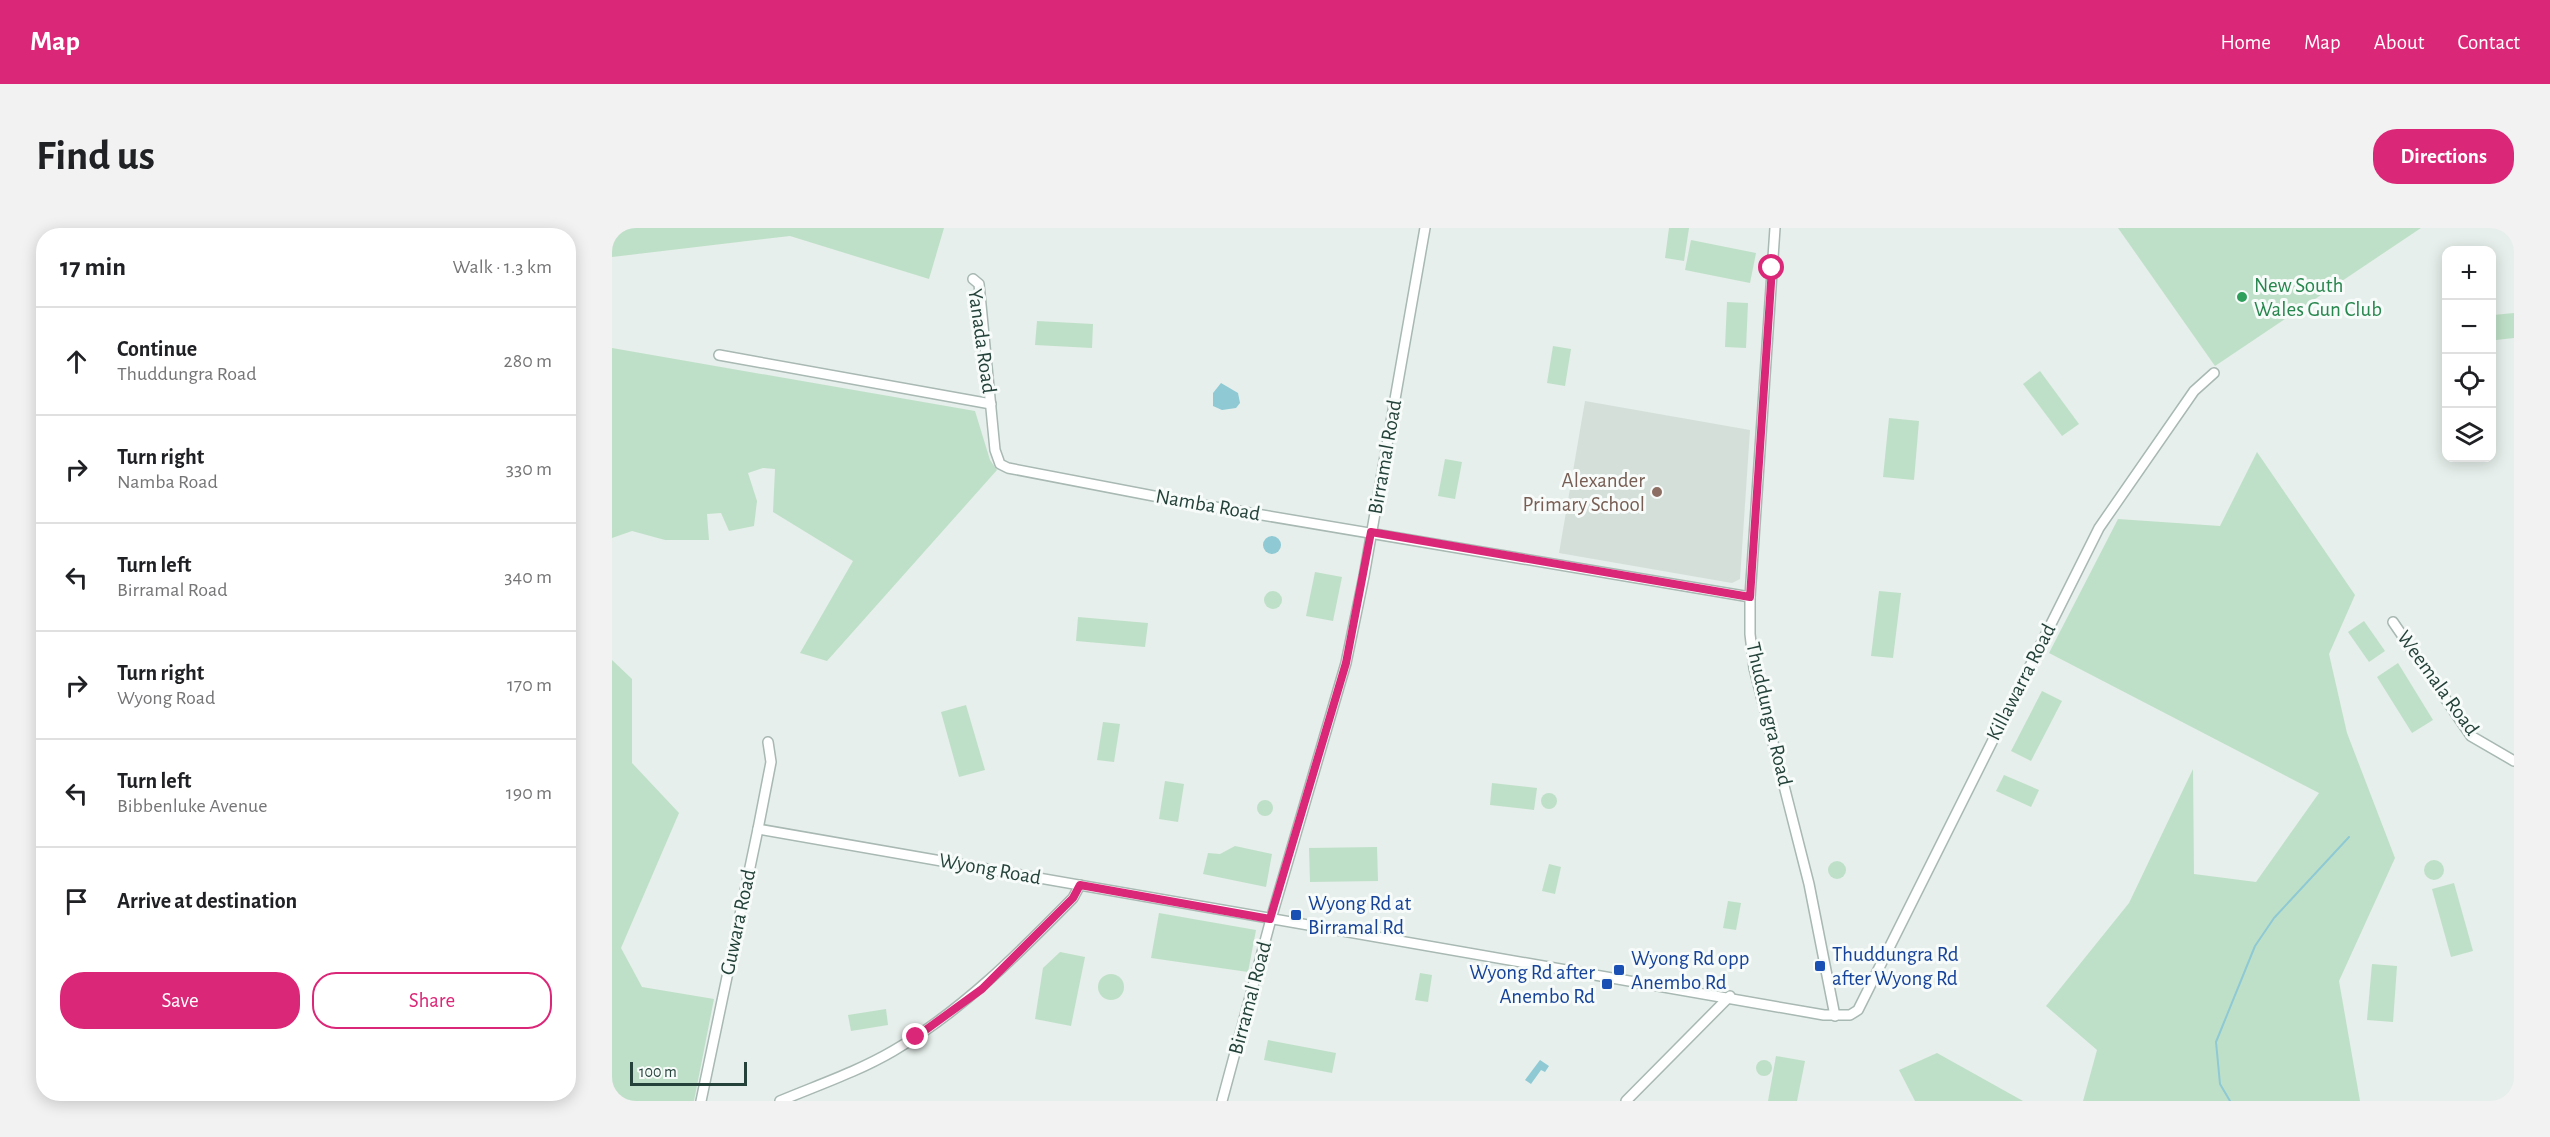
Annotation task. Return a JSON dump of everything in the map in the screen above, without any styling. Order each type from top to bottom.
[{"type":"street","name":"Birramal Road","points":[[1222,1101],[1270,919],[1346,663],[1425,228]]},
{"type":"street","name":"Thuddungra Road","points":[[1775,228],[1750,597],[1750,634],[1754,668],[1809,884],[1835,1016]]},
{"type":"street","name":"Yanada Road","points":[[973,279],[979,284],[991,404]]},
{"type":"street","points":[[719,355],[991,404]]},
{"type":"street","name":"Killawarra Road","points":[[1858,1010],[2099,528],[2194,391],[2214,373]]},
{"type":"street","name":"Namba Road","points":[[991,404],[997,456],[1000,464],[1008,468],[1174,500],[1750,597]]},
{"type":"street","name":"Weemala Road","points":[[2393,622],[2471,736],[2514,761]]},
{"type":"street","name":"Guwara Road","points":[[700,1101],[771,762],[768,742]]},
{"type":"street","name":"Wyong Road","points":[[758,829],[1270,919],[1731,996],[1835,1016],[1850,1015],[1858,1010]]},
{"type":"street","points":[[780,1101],[892,1052],[970,998],[999,974],[1073,898],[1080,885]]},
{"type":"street","points":[[1626,1101],[1731,996]]},
{"type":"shaded area","name":"Alexander Primary School","points":[[1585,401],[1750,430],[1740,579],[1732,583],[1559,553]]},
{"type":"green space","points":[[612,228],[944,228],[929,279],[790,236],[612,257]]},
{"type":"green space","points":[[1669,228],[1689,228],[1684,261],[1665,258]]},
{"type":"green space","name":"New South Wales Gun Club","points":[[2118,228],[2421,228],[2215,366]]},
{"type":"green space","points":[[1691,240],[1756,253],[1750,283],[1685,270]]},
{"type":"green space","points":[[1727,302],[1748,303],[1746,348],[1725,347]]},
{"type":"green space","points":[[2514,313],[2514,338],[2496,340],[2496,315]]},
{"type":"green space","points":[[1037,321],[1093,324],[1092,348],[1035,345]]},
{"type":"green space","points":[[1553,346],[1571,349],[1565,386],[1547,383]]},
{"type":"green space","points":[[612,348],[975,411],[990,460],[997,470],[827,661],[800,653],[853,561],[773,512],[775,469],[763,468],[748,473],[757,501],[754,526],[729,531],[721,513],[707,514],[709,540],[665,540],[632,531],[612,538]]},
{"type":"green space","points":[[2040,371],[2079,424],[2062,436],[2023,384]]},
{"type":"green space","points":[[1889,418],[1919,421],[1914,480],[1883,477]]},
{"type":"green space","points":[[2257,452],[2355,595],[2329,654],[2347,733],[2395,858],[2339,981],[2360,1101],[2083,1101],[2097,1050],[2046,1006],[2129,903],[2193,769],[2194,874],[2256,882],[2319,793],[2049,653],[2118,519],[2220,526]]},
{"type":"green space","points":[[1445,459],[1462,462],[1455,499],[1438,496]]},
{"type":"green space","points":[[1315,572],[1342,577],[1333,621],[1306,616]]},
{"type":"green space","points":[[1273,591],[1279,594],[1282,600],[1279,606],[1273,609],[1267,606],[1264,600],[1267,594]]},
{"type":"green space","points":[[1879,591],[1901,593],[1893,658],[1871,656]]},
{"type":"green space","points":[[1078,617],[1148,623],[1145,647],[1076,641]]},
{"type":"green space","points":[[2364,621],[2385,651],[2369,662],[2348,632]]},
{"type":"green space","points":[[612,660],[632,679],[632,763],[679,813],[621,948],[642,987],[714,999],[694,1101],[612,1101]]},
{"type":"green space","points":[[2398,663],[2433,720],[2412,733],[2377,677]]},
{"type":"green space","points":[[2042,691],[2062,701],[2031,761],[2011,751]]},
{"type":"green space","points":[[966,705],[985,770],[959,777],[941,712]]},
{"type":"green space","points":[[1103,722],[1120,724],[1114,762],[1097,760]]},
{"type":"green space","points":[[2004,775],[2039,790],[2031,807],[1996,791]]},
{"type":"green space","points":[[1165,781],[1184,784],[1178,822],[1159,819]]},
{"type":"green space","points":[[1492,783],[1537,788],[1534,810],[1490,805]]},
{"type":"green space","points":[[1546,793],[1552,793],[1557,801],[1555,807],[1546,809],[1541,804],[1541,798]]},
{"type":"green space","points":[[1262,800],[1268,800],[1273,808],[1271,814],[1262,816],[1257,811],[1257,805]]},
{"type":"green space","points":[[1235,846],[1272,854],[1266,887],[1203,874],[1208,853],[1220,854]]},
{"type":"green space","points":[[1377,847],[1378,881],[1310,882],[1309,848]]},
{"type":"green space","points":[[2434,860],[2441,863],[2444,870],[2441,877],[2434,880],[2427,877],[2424,870],[2427,863]]},
{"type":"green space","points":[[1833,861],[1841,861],[1846,866],[1844,877],[1833,879],[1828,874],[1828,866]]},
{"type":"green space","points":[[1549,864],[1561,867],[1555,894],[1542,891]]},
{"type":"green space","points":[[2454,883],[2473,951],[2451,957],[2432,889]]},
{"type":"green space","points":[[1728,901],[1741,903],[1736,930],[1723,928]]},
{"type":"green space","points":[[1159,913],[1256,930],[1248,972],[1151,958]]},
{"type":"green space","points":[[1060,952],[1085,957],[1071,1026],[1035,1019],[1043,968]]},
{"type":"green space","points":[[2372,964],[2397,966],[2393,1022],[2367,1020]]},
{"type":"green space","points":[[1420,973],[1432,975],[1428,1002],[1415,1000]]},
{"type":"green space","points":[[1111,974],[1120,978],[1124,987],[1120,996],[1111,1000],[1102,996],[1098,987],[1102,978]]},
{"type":"green space","points":[[886,1009],[888,1025],[851,1031],[848,1015]]},
{"type":"green space","points":[[1268,1040],[1336,1053],[1332,1073],[1264,1060]]},
{"type":"green space","points":[[1937,1053],[2023,1101],[1915,1101],[1899,1070]]},
{"type":"green space","points":[[1776,1056],[1805,1061],[1797,1101],[1768,1101]]},
{"type":"green space","points":[[1761,1060],[1767,1060],[1772,1068],[1770,1074],[1761,1076],[1756,1071],[1756,1065]]},
{"type":"water","points":[[1221,383],[1238,393],[1240,403],[1236,408],[1222,410],[1213,406],[1213,393]]},
{"type":"water","points":[[1268,536],[1276,536],[1281,541],[1279,552],[1268,554],[1263,549],[1263,541]]},
{"type":"water","points":[[1540,1060],[1549,1066],[1545,1072],[1541,1070],[1531,1084],[1525,1080]]},
{"type":"waterway","points":[[2230,1101],[2220,1084],[2216,1042],[2255,946],[2274,918],[2349,837]]},
{"type":"place","name":"New South Wales Gun Club","points":[[2242,297]]},
{"type":"place","name":"Alexander Primary School","points":[[1657,492]]},
{"type":"place","name":"Wyong Rd at Birramal Rd","points":[[1296,915]]},
{"type":"place","name":"Thuddungra Rd after Wyong Rd","points":[[1820,966]]},
{"type":"place","name":"Wyong Rd opp Anembo Rd","points":[[1619,970]]},
{"type":"place","name":"Wyong Rd after Anembo Rd","points":[[1607,984]]},
{"type":"route","points":[[916,1037],[999,974],[1073,898],[1080,885],[1270,919],[1346,663],[1365,576],[1371,532],[1750,597],[1772,268]]}]
